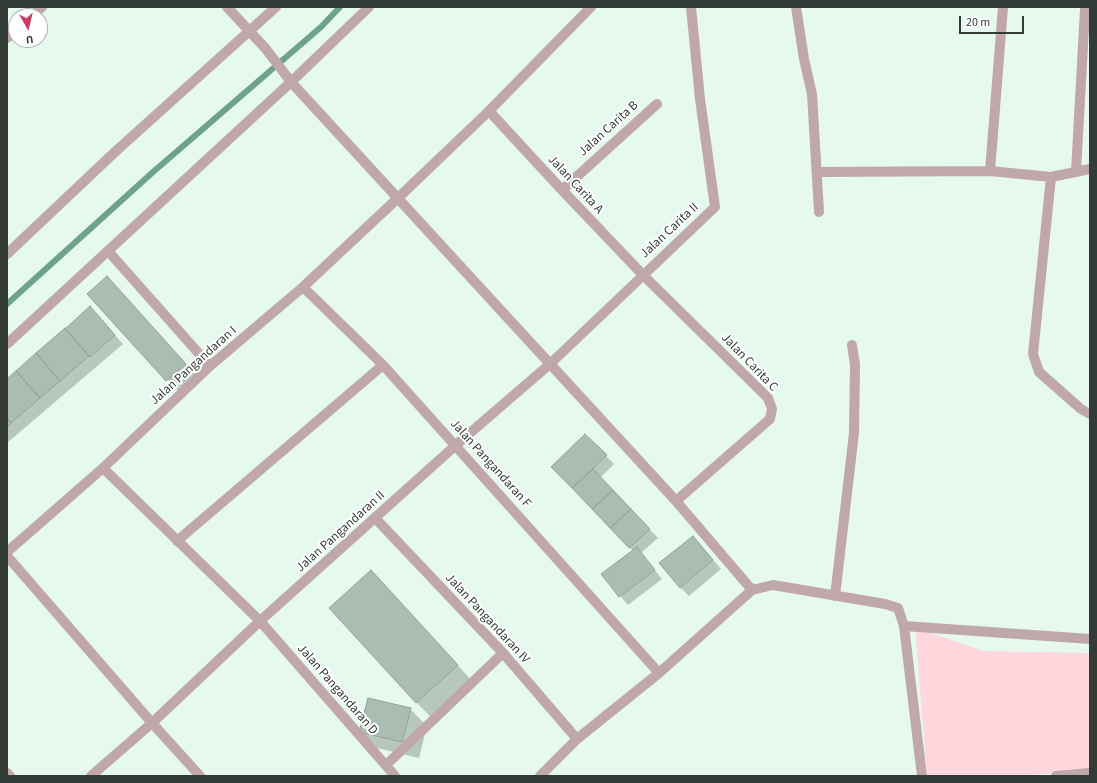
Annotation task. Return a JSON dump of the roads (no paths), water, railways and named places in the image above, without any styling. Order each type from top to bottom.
[{"type":"street","points":[[227,7],[266,49],[292,82],[676,501],[752,590]]},
{"type":"street","points":[[7,254],[116,151],[276,7]]},
{"type":"street","points":[[7,344],[292,82],[369,7]]},
{"type":"street","name":"Jalan Pangandaran I","points":[[7,552],[103,468],[210,366],[303,287],[489,111],[591,7]]},
{"type":"street","name":"Jalan Carita II","points":[[550,364],[715,207],[700,99],[691,7]]},
{"type":"street","points":[[796,7],[804,59],[812,94],[819,212]]},
{"type":"street","points":[[990,171],[1003,7]]},
{"type":"street","points":[[1076,171],[1088,10]]},
{"type":"street","name":"Jalan Carita B","points":[[562,190],[657,104]]},
{"type":"street","name":"Jalan Carita A","points":[[489,111],[643,275]]},
{"type":"street","points":[[817,172],[990,171],[1051,177],[1076,171],[1090,170]]},
{"type":"street","points":[[1051,177],[1032,354],[1039,372],[1081,409],[1090,414]]},
{"type":"street","points":[[108,251],[210,366]]},
{"type":"street","name":"Jalan Carita C","points":[[643,275],[768,398],[772,409],[770,419],[676,501]]},
{"type":"street","name":"Jalan Pangandaran F","points":[[303,287],[383,365],[659,673]]},
{"type":"street","points":[[835,596],[854,433],[855,365],[852,345]]},
{"type":"street","name":"Jalan Pangandaran II","points":[[91,776],[152,723],[260,621],[376,519],[456,445],[550,364]]},
{"type":"street","points":[[177,541],[383,365]]},
{"type":"street","name":"Jalan Pangandaran D","points":[[103,468],[260,621],[395,776]]},
{"type":"street","name":"Jalan Pangandaran IV","points":[[376,519],[503,653],[577,739]]},
{"type":"street","points":[[7,556],[200,776]]},
{"type":"street","points":[[540,776],[577,739],[659,673],[752,590],[773,585],[898,608],[904,626],[922,776]]},
{"type":"street","points":[[904,626],[1090,639]]},
{"type":"street","points":[[386,765],[503,653]]},
{"type":"street","points":[[7,773],[10,776]]},
{"type":"street","points":[[1056,776],[1090,773]]},
{"type":"waterway","points":[[7,304],[153,172],[321,27],[340,7]]}]
